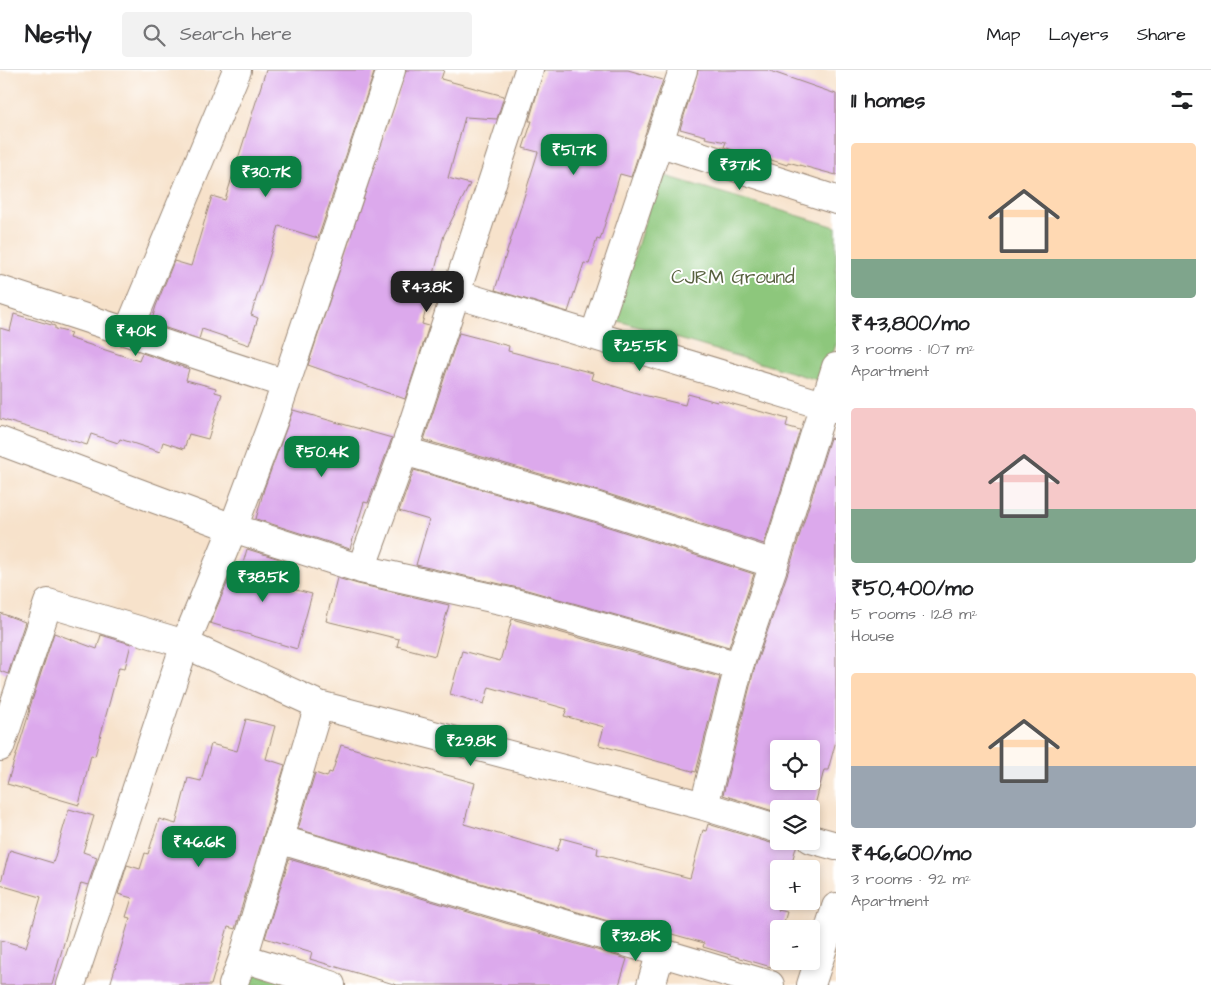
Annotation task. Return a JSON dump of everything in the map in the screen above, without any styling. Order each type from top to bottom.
[{"type":"street","points":[[128,332],[237,70]]},
{"type":"street","points":[[71,985],[185,644],[233,528],[286,384],[391,70]]},
{"type":"street","points":[[361,569],[404,451],[529,70]]},
{"type":"street","points":[[594,336],[683,70]]},
{"type":"street","points":[[658,142],[836,200]]},
{"type":"street","points":[[0,290],[286,384]]},
{"type":"street","points":[[456,294],[830,408]]},
{"type":"street","points":[[704,806],[739,666],[830,408],[836,367]]},
{"type":"street","points":[[0,441],[233,528],[361,569],[523,605],[739,666]]},
{"type":"street","points":[[404,451],[598,507],[774,564]]},
{"type":"street","points":[[0,747],[48,603],[185,644],[319,705],[704,806],[770,826]]},
{"type":"street","points":[[233,985],[243,958],[319,705]]},
{"type":"street","points":[[278,840],[770,985]]},
{"type":"street","points":[[820,842],[836,846]]},
{"type":"street","points":[[811,985],[836,907]]},
{"type":"street","points":[[651,985],[661,952]]},
{"type":"street","points":[[243,958],[331,985]]},
{"type":"green space","name":"CJRM Ground","points":[[659,174],[836,227],[836,344],[824,382],[615,320]]},
{"type":"green space","points":[[250,972],[293,985],[245,985]]},
{"type":"building","points":[[266,70],[375,70],[318,238],[279,226],[251,315],[258,318],[249,345],[202,329],[199,339],[151,323],[174,261],[191,266],[212,196],[225,200]]},
{"type":"building","points":[[406,70],[444,70],[441,79],[504,96],[497,119],[465,117],[448,178],[470,184],[444,235],[434,274],[436,274],[422,324],[429,326],[405,399],[308,365]]},
{"type":"building","points":[[544,70],[628,70],[663,80],[631,177],[620,174],[600,240],[597,239],[589,264],[584,263],[568,312],[495,290],[538,152],[523,148],[532,121],[529,121]]},
{"type":"building","points":[[698,70],[767,70],[836,94],[836,175],[788,162],[787,165],[765,158],[764,160],[724,147],[726,142],[705,138],[706,136],[680,129]]},
{"type":"building","points":[[14,314],[55,326],[55,329],[71,333],[69,338],[139,361],[142,353],[189,369],[186,380],[216,388],[215,392],[222,394],[208,439],[189,434],[184,449],[163,442],[160,452],[120,439],[118,443],[91,434],[87,445],[0,419],[0,328],[10,331]]},
{"type":"building","points":[[459,333],[509,346],[508,351],[593,373],[591,379],[643,395],[685,405],[688,394],[788,419],[786,426],[800,430],[764,544],[602,492],[424,440]]},
{"type":"building","points":[[293,410],[392,438],[368,503],[364,502],[350,549],[256,519],[264,489]]},
{"type":"building","points":[[830,438],[836,440],[836,741],[828,770],[824,770],[820,786],[820,740],[770,740],[770,790],[819,790],[816,800],[770,800],[770,810],[723,795],[754,670],[789,569]]},
{"type":"building","points":[[414,470],[593,522],[754,574],[729,647],[527,590],[416,565],[429,520],[399,511]]},
{"type":"building","points":[[247,549],[283,560],[276,585],[312,594],[297,649],[210,623],[232,572],[240,574]]},
{"type":"building","points":[[337,578],[449,605],[435,656],[397,646],[399,639],[326,621]]},
{"type":"building","points":[[0,613],[25,622],[8,674],[0,671]]},
{"type":"building","points":[[512,619],[720,677],[696,772],[599,745],[604,727],[564,716],[567,709],[489,687],[484,704],[450,694],[462,651],[500,661]]},
{"type":"building","points":[[54,633],[97,649],[101,635],[131,644],[125,668],[119,667],[95,756],[91,755],[79,805],[7,784]]},
{"type":"building","points":[[246,719],[275,726],[266,759],[285,765],[235,929],[228,927],[211,985],[110,985],[130,918],[126,917],[132,898],[118,894],[127,865],[140,869],[145,853],[148,854],[159,819],[176,824],[188,778],[201,781],[211,744],[237,751]]},
{"type":"building","points":[[341,745],[475,783],[464,824],[557,851],[561,838],[598,848],[597,854],[690,878],[703,830],[706,831],[708,824],[770,843],[770,850],[795,850],[793,860],[770,860],[770,910],[787,912],[785,920],[770,920],[770,967],[703,947],[704,943],[636,924],[635,929],[298,829],[315,773],[327,777],[329,772],[332,773]]},
{"type":"building","points":[[69,809],[94,816],[83,852],[97,857],[88,885],[81,883],[52,985],[0,985],[0,940],[26,947],[41,897],[0,885],[10,850],[53,863]]},
{"type":"building","points":[[289,859],[627,959],[619,985],[397,985],[310,959],[312,952],[265,938]]}]
